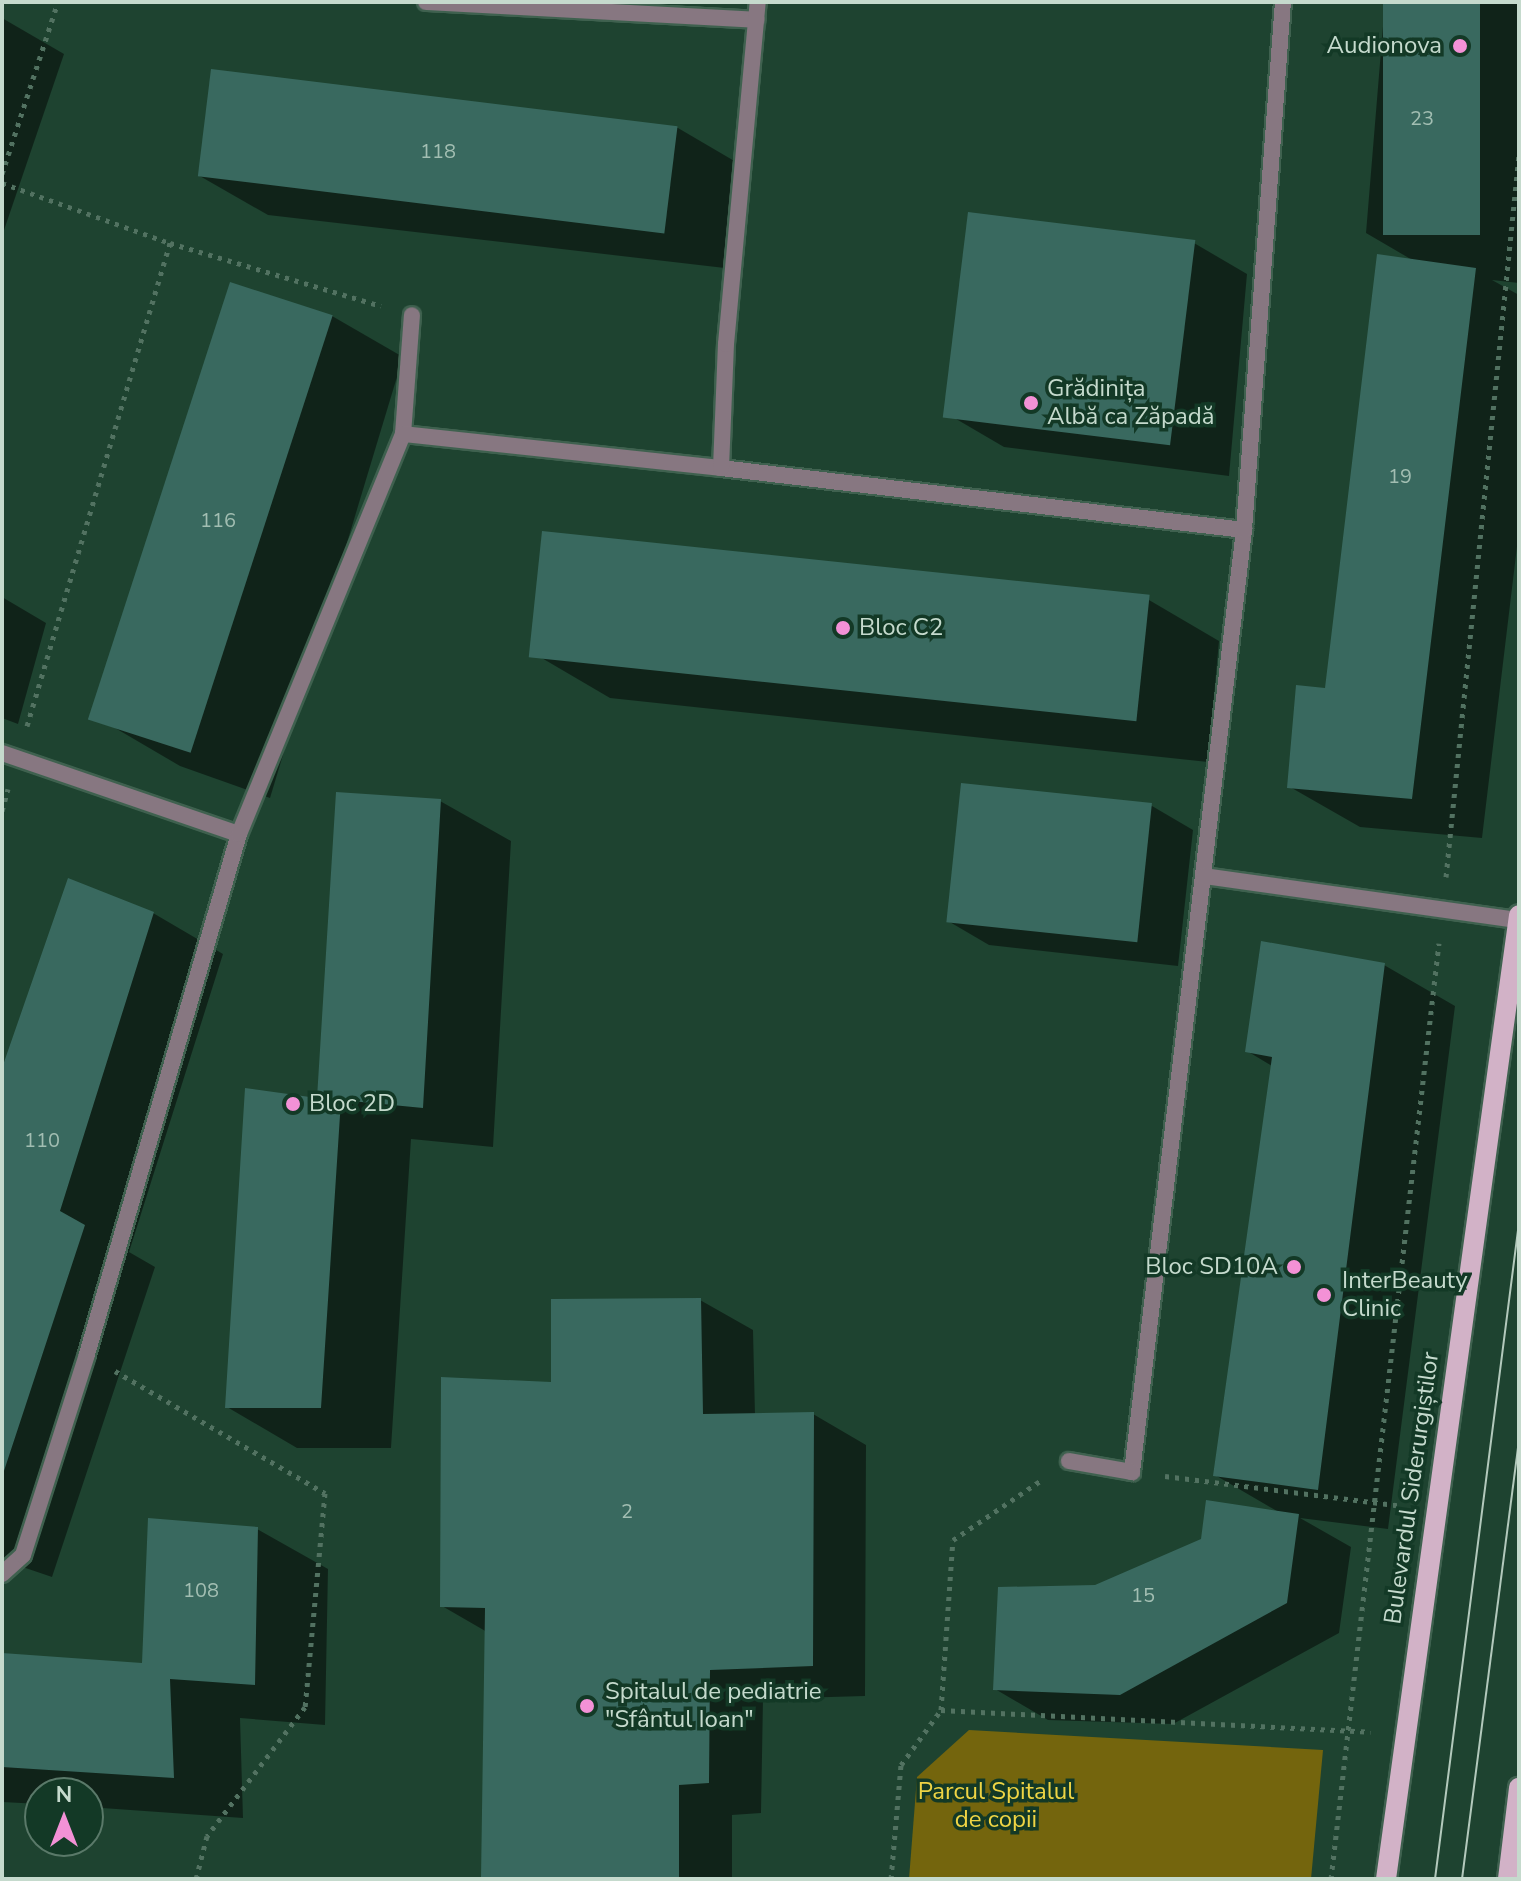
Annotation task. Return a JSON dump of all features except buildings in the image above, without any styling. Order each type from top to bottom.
[{"type":"main road","name":"Bulevardul Siderurgiștilor","points":[[1386,1879],[1519,917]]},
{"type":"main road","points":[[1508,1879],[1519,1788]]},
{"type":"lane","points":[[426,2],[757,20]]},
{"type":"lane","points":[[721,468],[726,344],[758,2]]},
{"type":"lane","points":[[1069,1461],[1132,1472],[1244,530],[1283,2]]},
{"type":"lane","points":[[2,1574],[23,1555],[87,1354],[239,834],[403,434],[412,315]]},
{"type":"lane","points":[[403,434],[1244,530]]},
{"type":"lane","points":[[10,755],[239,834]]},
{"type":"lane","points":[[1204,876],[1519,917]]},
{"type":"path","points":[[2,174],[58,2]]},
{"type":"path","points":[[1331,1879],[1443,909],[1519,154]]},
{"type":"path","points":[[2,183],[170,243],[412,315]]},
{"type":"path","points":[[10,755],[170,243]]},
{"type":"path","points":[[87,1354],[325,1493],[305,1707],[207,1836],[196,1879]]},
{"type":"path","points":[[891,1879],[901,1765],[941,1710],[953,1540],[1069,1461]]},
{"type":"path","points":[[1132,1472],[1435,1510]]},
{"type":"path","points":[[941,1710],[1404,1735]]},
{"type":"green space","name":"Parcul Spitalul de copii","points":[[969,1730],[1323,1750],[1311,1879],[909,1879],[917,1777]]},
{"type":"tram line","points":[[1435,1879],[1519,1222]]},
{"type":"tram line","points":[[1462,1879],[1519,1440]]},
{"type":"place","name":"Audionova","points":[[1460,46]]},
{"type":"place","name":"Grădinița Albă ca Zăpadă","points":[[1031,403]]},
{"type":"place","name":"Bloc C2","points":[[843,628]]},
{"type":"place","name":"Bloc 2D","points":[[293,1104]]},
{"type":"place","name":"Bloc SD10A","points":[[1294,1267]]},
{"type":"place","name":"InterBeauty Clinic","points":[[1324,1295]]},
{"type":"place","name":"Spitalul de pediatrie \"Sfântul Ioan\"","points":[[587,1706]]}]
